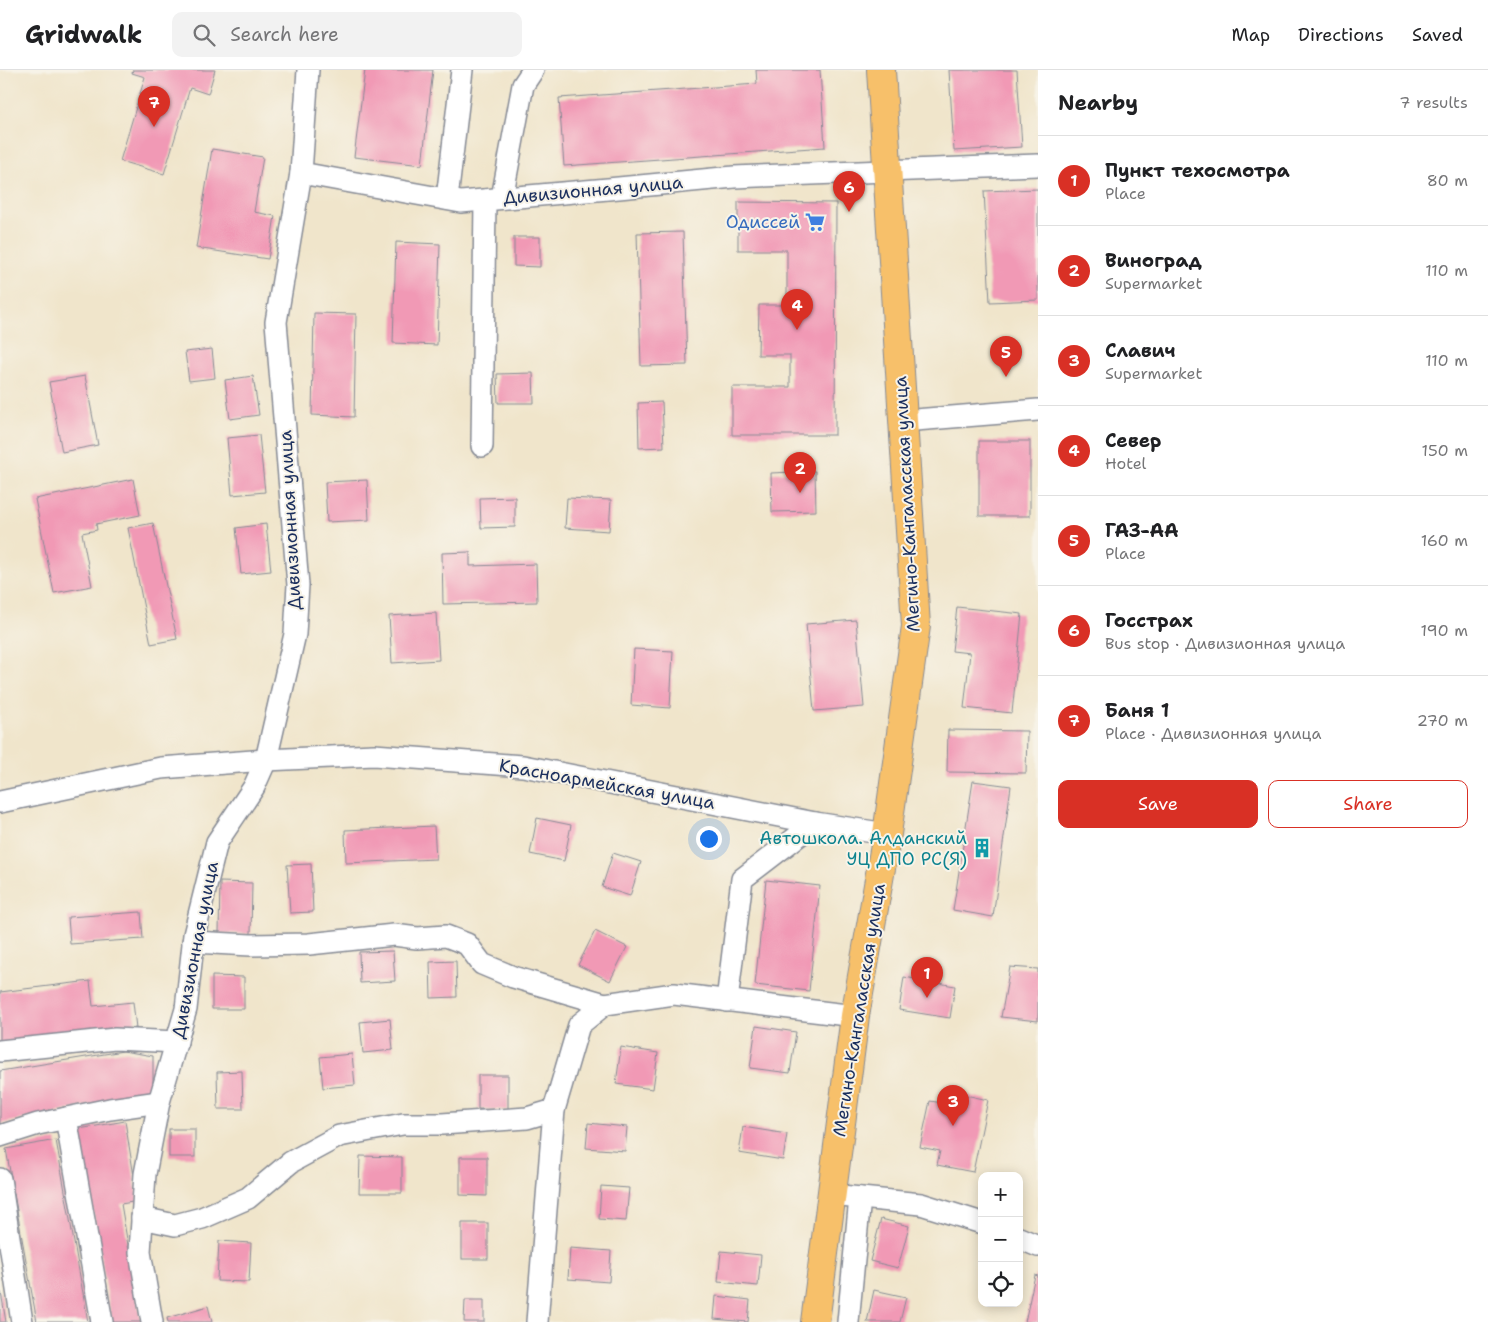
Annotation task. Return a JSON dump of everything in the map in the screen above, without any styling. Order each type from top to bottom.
[{"type":"main road","name":"Мегино-Кангаласская улица","points":[[814,1322],[855,1016],[887,834],[916,626],[881,70]]},
{"type":"street","name":"Дивизионная улица","points":[[152,1322],[140,1252],[145,1174],[159,1102],[186,1009],[193,942],[217,842],[254,787],[266,760],[295,634],[298,585],[276,322],[301,173],[308,70]]},
{"type":"street","points":[[447,200],[462,70]]},
{"type":"street","points":[[482,446],[493,199],[523,85],[533,70]]},
{"type":"street","name":"Дивизионная улица","points":[[301,173],[461,202],[734,177],[1038,165]]},
{"type":"street","points":[[903,421],[1038,410]]},
{"type":"street","name":"Красноармейская улица","points":[[0,802],[161,768],[266,760],[374,755],[524,766],[815,823],[887,834]]},
{"type":"street","points":[[726,1001],[742,879],[815,823]]},
{"type":"street","points":[[193,942],[251,945],[309,944],[394,935],[417,938],[446,936],[467,944],[482,964],[513,977],[604,1004],[674,994],[855,1016]]},
{"type":"street","points":[[537,1322],[554,1110],[579,1025],[604,1004]]},
{"type":"street","points":[[0,1051],[115,1039],[176,1042]]},
{"type":"street","points":[[0,1136],[38,1124],[66,1118],[159,1102]]},
{"type":"street","points":[[142,1218],[175,1225],[210,1215],[248,1198],[291,1162],[339,1136],[403,1124],[492,1122],[527,1118],[554,1110]]},
{"type":"street","points":[[66,1118],[102,1322]]},
{"type":"street","points":[[0,1179],[22,1322]]},
{"type":"street","points":[[832,1195],[921,1204],[978,1222]]},
{"type":"street","points":[[848,1322],[860,1198]]},
{"type":"street","points":[[1023,1240],[1038,1246]]},
{"type":"building","points":[[133,70],[215,70],[208,94],[190,88],[164,174],[120,161],[145,77],[132,73]]},
{"type":"building","points":[[365,70],[433,70],[422,165],[354,157]]},
{"type":"building","points":[[756,70],[820,70],[825,147],[564,166],[559,98],[757,84]]},
{"type":"building","points":[[949,70],[1017,70],[1022,147],[954,151]]},
{"type":"building","points":[[212,149],[263,157],[254,212],[275,216],[268,259],[196,248]]},
{"type":"building","points":[[1038,189],[1038,300],[990,302],[984,191]]},
{"type":"building","points":[[738,202],[836,203],[835,435],[732,435],[732,387],[790,387],[790,355],[758,355],[759,305],[787,305],[787,250],[738,250]]},
{"type":"building","points":[[683,232],[687,365],[641,366],[637,233]]},
{"type":"building","points":[[514,237],[540,237],[540,267],[514,266]]},
{"type":"building","points":[[396,242],[440,244],[437,345],[393,343]]},
{"type":"building","points":[[314,313],[356,314],[354,417],[312,415]]},
{"type":"building","points":[[212,349],[215,378],[189,381],[185,352]]},
{"type":"building","points":[[533,373],[534,403],[498,403],[497,374]]},
{"type":"building","points":[[85,376],[98,445],[62,452],[49,382]]},
{"type":"building","points":[[253,376],[259,415],[230,419],[225,380]]},
{"type":"building","points":[[662,402],[664,447],[639,448],[638,403]]},
{"type":"building","points":[[259,435],[265,492],[232,495],[227,438]]},
{"type":"building","points":[[979,441],[1030,441],[1030,516],[979,516]]},
{"type":"building","points":[[815,471],[816,511],[772,512],[771,473]]},
{"type":"building","points":[[133,479],[140,515],[96,524],[97,530],[82,533],[92,586],[54,593],[35,499]]},
{"type":"building","points":[[367,480],[369,520],[327,522],[325,482]]},
{"type":"building","points":[[515,497],[515,527],[481,528],[480,498]]},
{"type":"building","points":[[567,498],[611,500],[609,531],[565,528]]},
{"type":"building","points":[[153,523],[177,639],[151,644],[128,528]]},
{"type":"building","points":[[266,524],[271,571],[241,574],[236,528]]},
{"type":"building","points":[[470,552],[470,566],[536,564],[537,602],[443,604],[442,553]]},
{"type":"building","points":[[957,607],[1022,614],[1012,713],[964,708],[970,653],[952,651]]},
{"type":"building","points":[[436,613],[439,660],[392,663],[389,616]]},
{"type":"building","points":[[856,620],[864,707],[814,711],[806,624]]},
{"type":"building","points":[[634,649],[673,651],[670,708],[631,705]]},
{"type":"building","points":[[948,730],[1027,731],[1026,773],[947,772]]},
{"type":"building","name":"Автошкола. Алданский УЦ ДПО РС(Я)","points":[[973,781],[1011,786],[993,917],[953,910]]},
{"type":"building","points":[[537,818],[571,825],[564,861],[530,854]]},
{"type":"building","points":[[434,826],[436,859],[346,863],[345,830]]},
{"type":"building","points":[[613,853],[641,862],[630,896],[602,887]]},
{"type":"building","points":[[311,864],[313,912],[290,913],[287,865]]},
{"type":"building","points":[[766,880],[820,886],[809,991],[755,985]]},
{"type":"building","points":[[220,882],[252,883],[251,934],[219,933]]},
{"type":"building","points":[[141,912],[143,939],[70,944],[68,917]]},
{"type":"building","points":[[595,931],[627,947],[610,981],[578,965]]},
{"type":"building","points":[[393,951],[395,981],[360,983],[359,952]]},
{"type":"building","points":[[456,961],[457,997],[431,998],[430,962]]},
{"type":"building","points":[[1010,967],[1038,969],[1038,1021],[1001,1017]]},
{"type":"building","points":[[212,976],[244,977],[244,1009],[212,1009]]},
{"type":"building","points":[[904,977],[955,986],[950,1018],[899,1010]]},
{"type":"building","points":[[90,981],[93,1006],[133,1002],[136,1028],[0,1044],[0,992]]},
{"type":"building","points":[[390,1019],[393,1050],[363,1053],[360,1022]]},
{"type":"building","points":[[756,1026],[796,1032],[790,1073],[750,1068]]},
{"type":"building","points":[[621,1047],[658,1053],[653,1089],[616,1084]]},
{"type":"building","points":[[123,1051],[153,1056],[153,1093],[0,1124],[0,1071]]},
{"type":"building","points":[[352,1054],[355,1085],[323,1088],[320,1057]]},
{"type":"building","points":[[242,1071],[243,1109],[218,1109],[217,1072]]},
{"type":"building","points":[[478,1075],[508,1075],[508,1110],[478,1109]]},
{"type":"building","points":[[952,1092],[988,1100],[973,1172],[937,1165],[940,1151],[920,1147],[930,1101],[949,1104]]},
{"type":"building","points":[[125,1121],[138,1201],[121,1204],[141,1322],[112,1322],[79,1129]]},
{"type":"building","points":[[588,1123],[627,1127],[625,1151],[586,1148]]},
{"type":"building","points":[[743,1127],[787,1134],[783,1160],[739,1153]]},
{"type":"building","points":[[169,1129],[195,1129],[195,1157],[169,1157]]},
{"type":"building","points":[[56,1140],[88,1322],[37,1322],[6,1149]]},
{"type":"building","points":[[360,1156],[402,1157],[402,1193],[359,1193]]},
{"type":"building","points":[[460,1157],[487,1157],[487,1196],[460,1195]]},
{"type":"building","points":[[601,1186],[629,1188],[626,1221],[599,1219]]},
{"type":"building","points":[[881,1219],[909,1226],[898,1268],[870,1261]]},
{"type":"building","points":[[462,1223],[488,1223],[488,1259],[462,1259]]},
{"type":"building","points":[[219,1241],[251,1243],[249,1282],[217,1281]]},
{"type":"building","points":[[570,1248],[611,1251],[609,1282],[568,1279]]},
{"type":"building","points":[[721,1251],[761,1255],[758,1286],[718,1282]]},
{"type":"building","points":[[1035,1275],[1038,1276],[1038,1322],[1025,1322]]},
{"type":"building","points":[[874,1290],[906,1297],[900,1322],[867,1322]]},
{"type":"building","points":[[1,1292],[6,1322],[0,1322]]},
{"type":"building","points":[[716,1296],[750,1300],[748,1322],[714,1319]]},
{"type":"building","points":[[465,1300],[484,1300],[484,1322],[464,1322]]},
{"type":"building","points":[[208,1306],[212,1322],[168,1322],[167,1318]]},
{"type":"place","name":"Баня 1","points":[[154,127]]},
{"type":"place","name":"Госстрах","points":[[849,212]]},
{"type":"place","name":"Одиссей","points":[[815,222]]},
{"type":"place","name":"Север","points":[[797,330]]},
{"type":"place","name":"ГАЗ-АА","points":[[1006,377]]},
{"type":"place","name":"Виноград","points":[[800,493]]},
{"type":"place","name":"Автошкола. Алданский УЦ ДПО РС(Я)","points":[[982,848]]},
{"type":"place","name":"Пункт техосмотра","points":[[927,998]]},
{"type":"place","name":"Славич","points":[[953,1126]]}]
